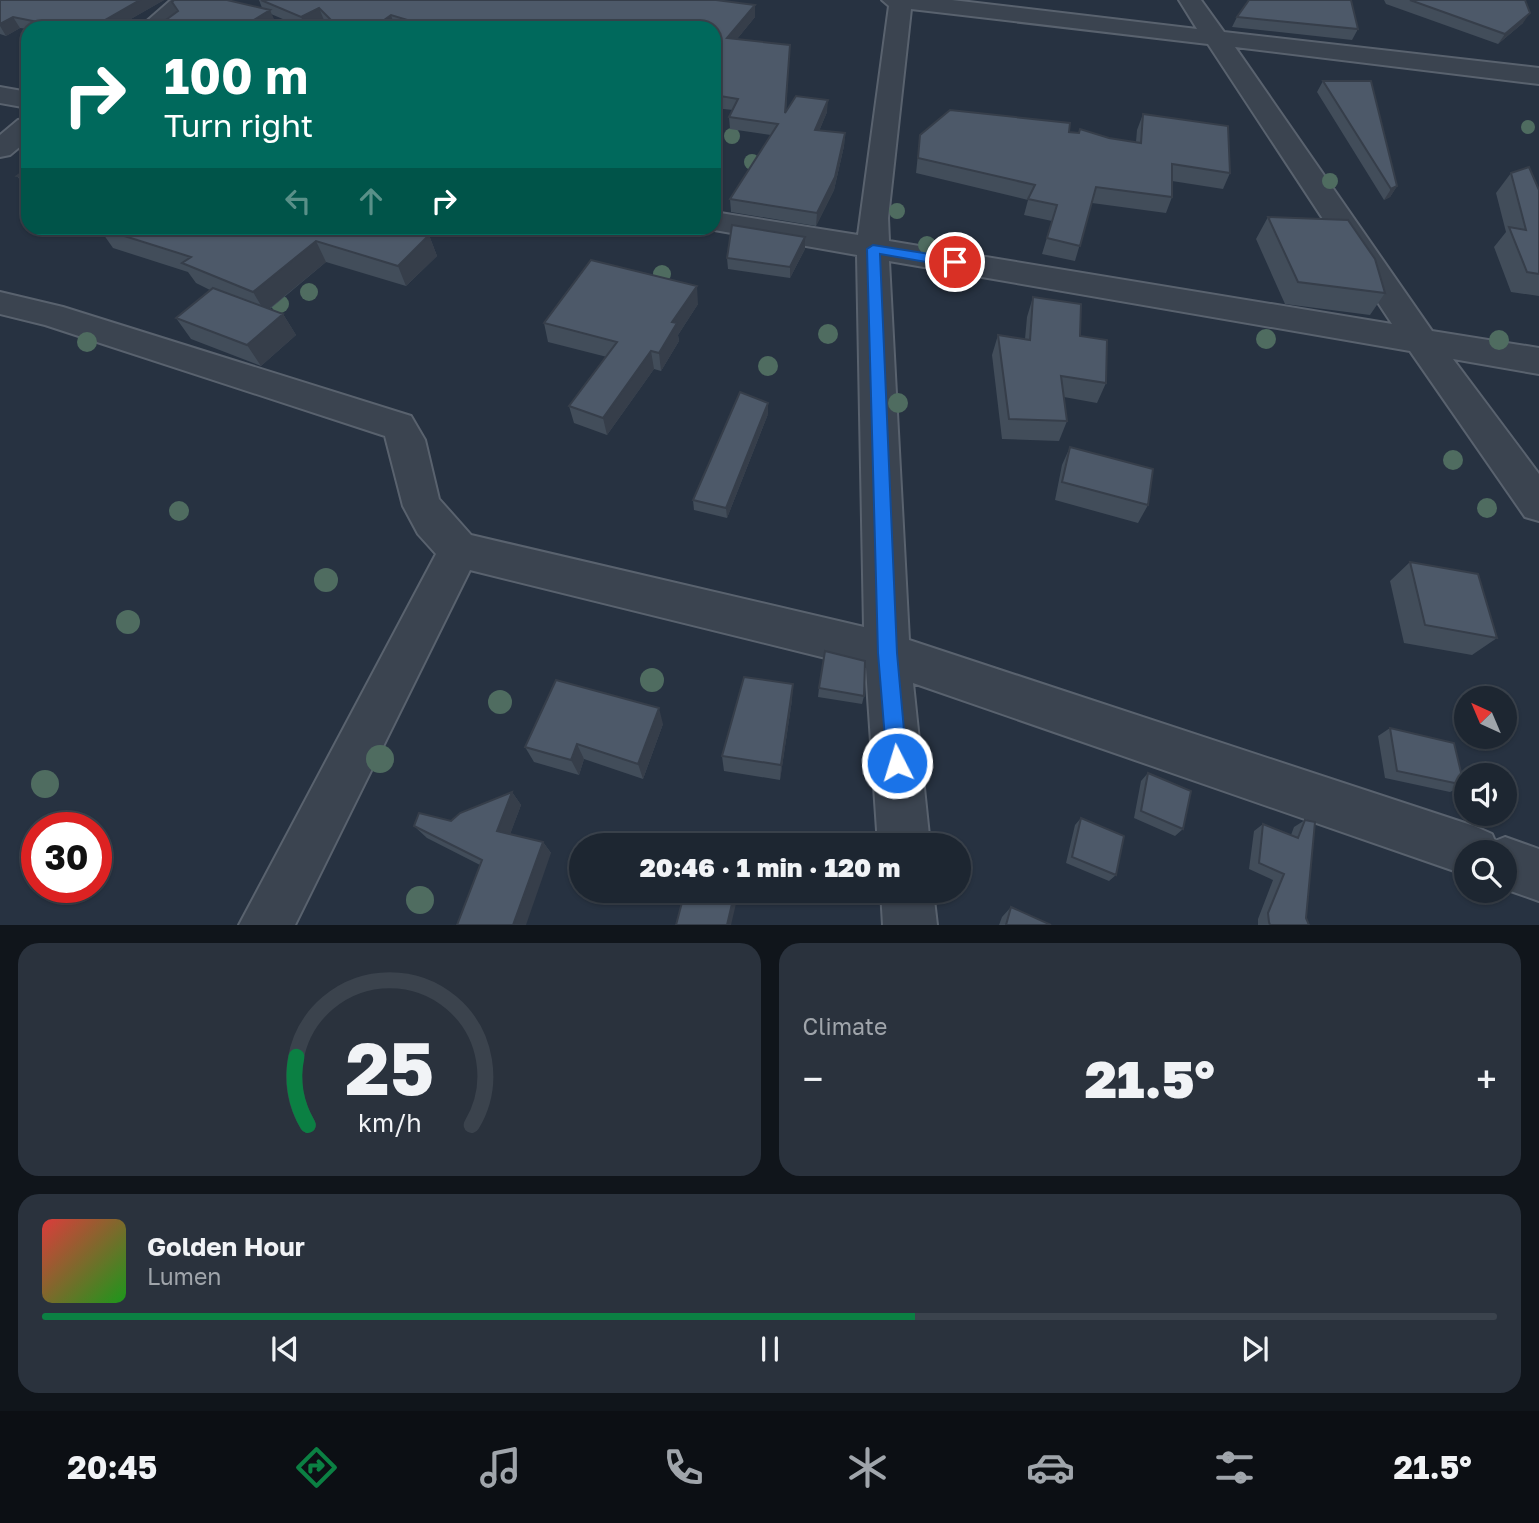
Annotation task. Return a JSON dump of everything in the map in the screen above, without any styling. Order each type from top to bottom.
[{"type":"street","points":[[159,21],[185,0]]},
{"type":"street","points":[[903,833],[887,653],[873,249],[873,218],[898,0],[1539,76]]},
{"type":"street","points":[[1190,0],[1420,339],[1539,505]]},
{"type":"street","points":[[0,95],[21,99]]},
{"type":"street","points":[[0,149],[21,132]]},
{"type":"street","points":[[721,222],[1539,360]]},
{"type":"street","points":[[0,303],[51,315],[398,426],[407,438],[416,490],[433,525],[459,550],[887,653],[1454,845]]},
{"type":"street","points":[[266,925],[459,550]]},
{"type":"street","points":[[1517,867],[1539,874]]},
{"type":"street","points":[[909,903],[910,925]]},
{"type":"building","points":[[0,0],[140,0],[103,21],[33,21],[13,17],[0,24]]},
{"type":"building","points":[[227,0],[270,10],[252,21],[164,21],[178,11],[172,2]]},
{"type":"building","points":[[261,0],[716,0],[755,5],[727,38],[790,45],[785,113],[796,96],[828,100],[815,130],[845,133],[835,177],[817,213],[730,199],[778,124],[729,117],[738,99],[721,96],[721,21],[411,21],[391,15],[383,21],[332,21],[319,8],[301,17]]},
{"type":"building","points":[[1249,0],[1351,0],[1358,29],[1237,17]]},
{"type":"building","points":[[1410,0],[1525,0],[1530,13],[1505,34]]},
{"type":"building","points":[[1323,81],[1371,81],[1397,186],[1391,189]]},
{"type":"building","points":[[950,110],[1070,123],[1069,132],[1079,133],[1080,129],[1109,138],[1141,143],[1143,114],[1228,126],[1230,173],[1172,164],[1172,197],[1096,187],[1080,246],[1047,238],[1057,205],[1028,199],[1035,185],[918,158],[920,135]]},
{"type":"building","points":[[1529,167],[1539,190],[1539,274],[1527,272],[1509,227],[1526,230],[1511,173]]},
{"type":"building","points":[[1268,217],[1348,220],[1375,259],[1385,293],[1298,282]]},
{"type":"building","points":[[732,225],[805,237],[790,267],[727,258]]},
{"type":"building","points":[[121,235],[429,235],[398,266],[316,241],[253,292],[182,263],[191,257]]},
{"type":"building","points":[[591,260],[697,286],[672,322],[677,323],[659,353],[651,351],[603,418],[569,406],[617,342],[544,323]]},
{"type":"building","points":[[213,288],[283,314],[247,345],[176,318]]},
{"type":"building","points":[[1033,297],[1081,304],[1080,336],[1107,340],[1106,383],[1061,376],[1067,421],[1009,419],[998,335],[1030,340]]},
{"type":"building","points":[[740,392],[768,403],[726,508],[693,500]]},
{"type":"building","points":[[1070,447],[1153,469],[1148,505],[1062,482]]},
{"type":"building","points":[[1410,562],[1478,574],[1497,638],[1425,625]]},
{"type":"building","points":[[825,651],[865,661],[864,696],[819,688]]},
{"type":"building","points":[[744,677],[793,684],[781,765],[722,756]]},
{"type":"building","points":[[556,680],[659,708],[638,764],[577,744],[571,760],[525,747]]},
{"type":"building","points":[[1390,728],[1454,743],[1459,763],[1454,763],[1454,783],[1397,771]]},
{"type":"building","points":[[1148,773],[1191,791],[1183,829],[1141,811]]},
{"type":"building","points":[[512,792],[497,831],[543,842],[513,925],[457,925],[482,860],[414,826],[419,813],[451,821],[460,813]]},
{"type":"building","points":[[1081,818],[1124,836],[1116,875],[1072,857]]},
{"type":"building","points":[[1305,820],[1315,822],[1306,918],[1309,925],[1270,925],[1268,913],[1284,874],[1259,863],[1263,824],[1298,838]]},
{"type":"building","points":[[682,903],[732,903],[727,925],[676,925]]},
{"type":"building","points":[[1011,907],[1051,925],[1006,925]]},
{"type":"route","points":[[897,763],[887,653],[873,249],[955,262]]}]
